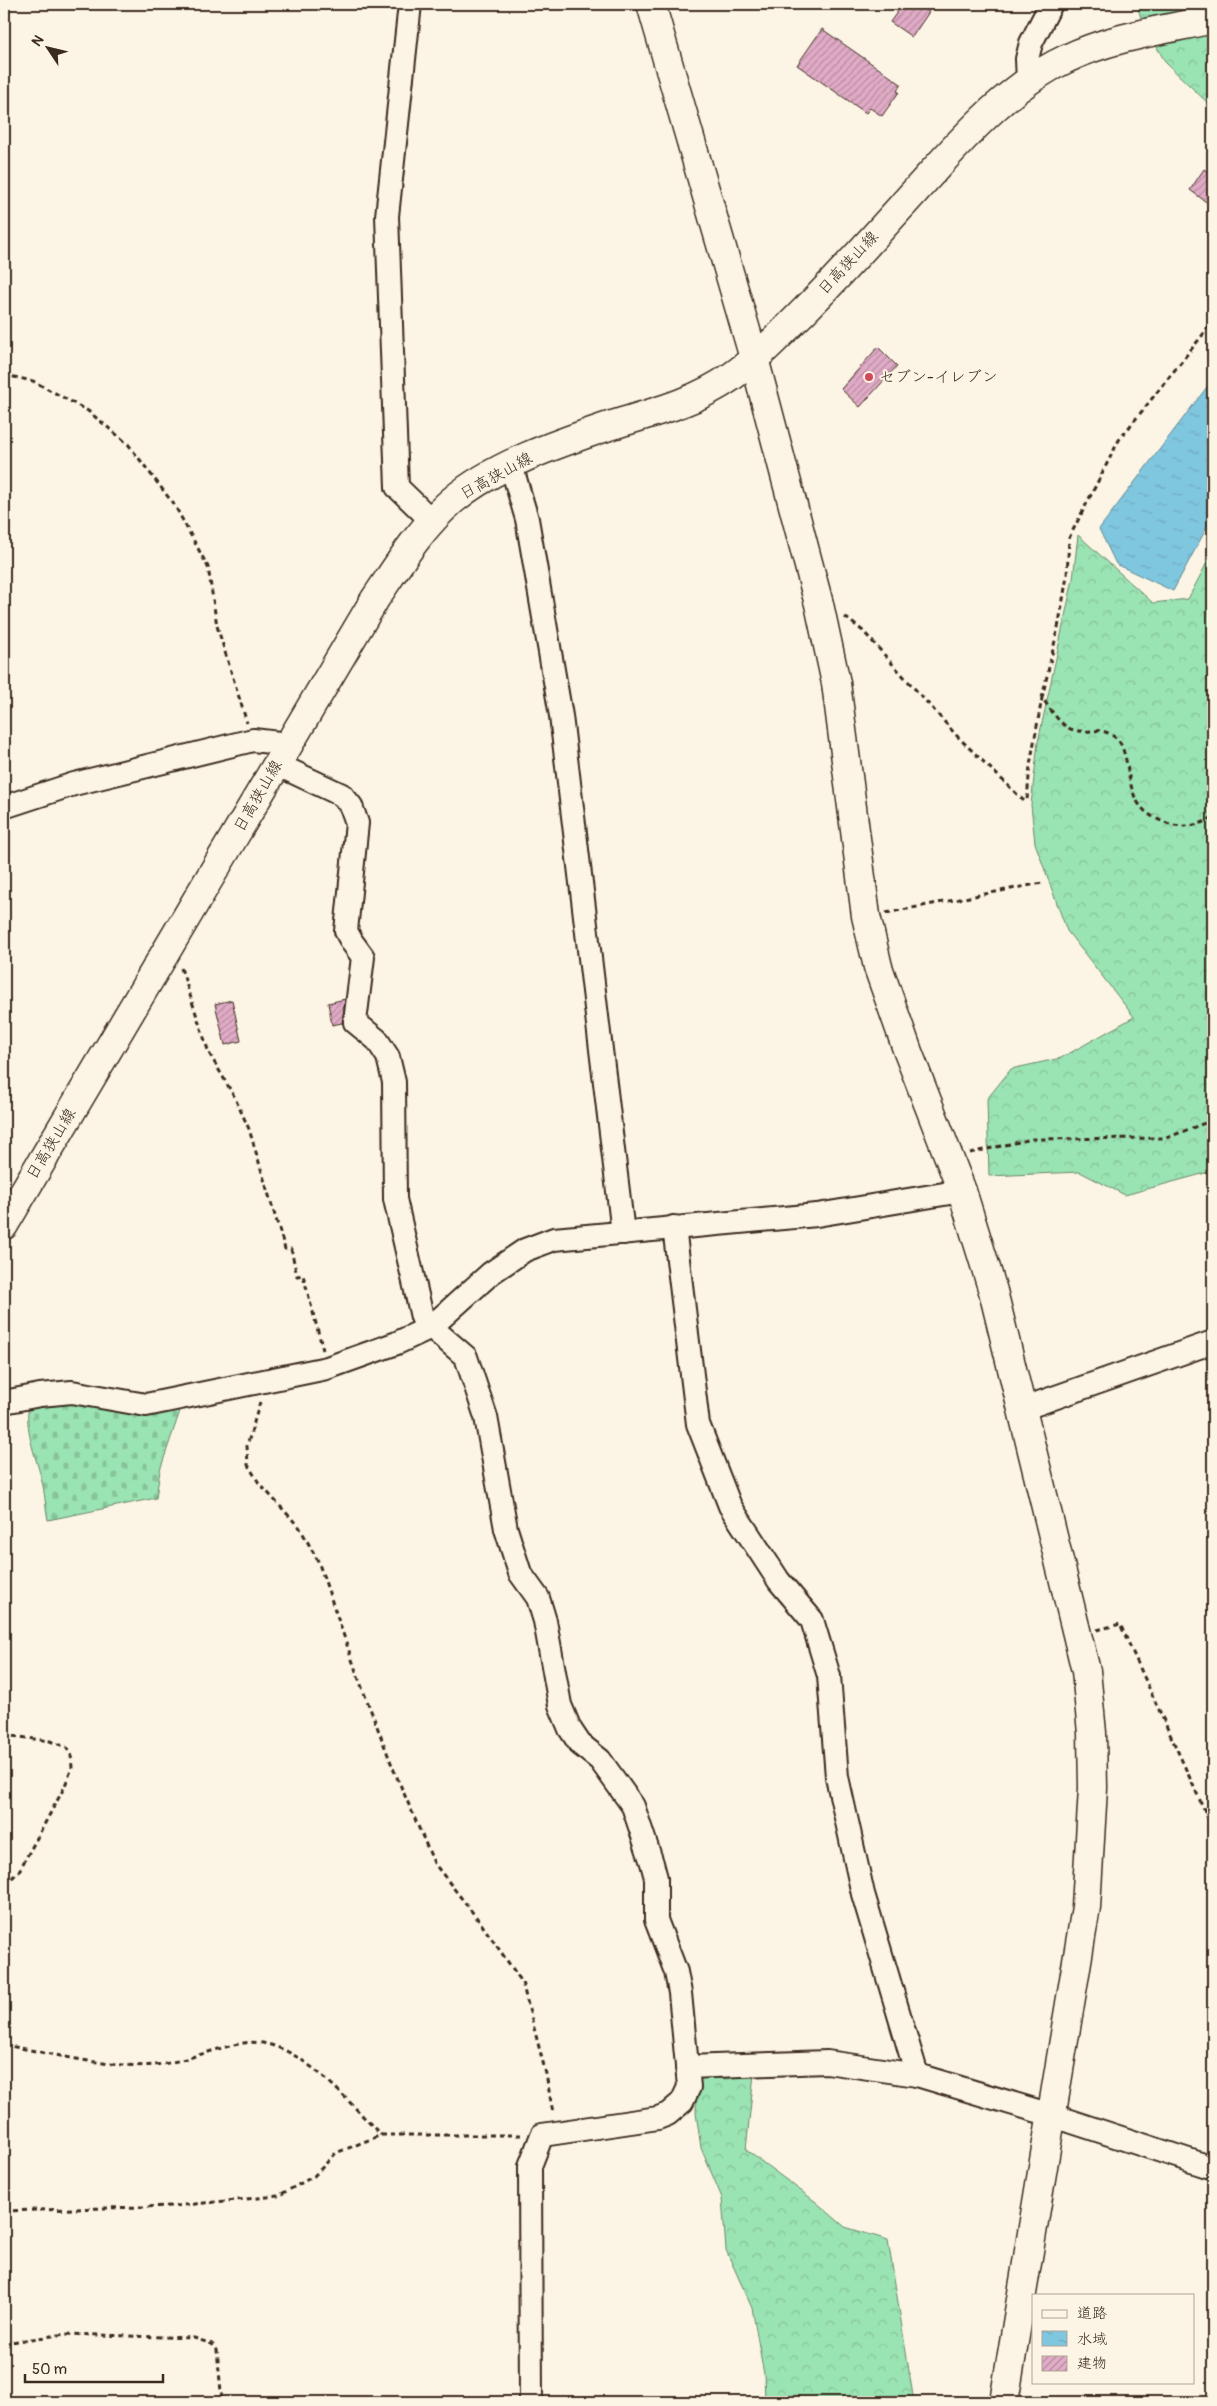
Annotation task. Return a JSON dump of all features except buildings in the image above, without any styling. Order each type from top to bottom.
[{"type":"street","points":[[410,4],[387,216],[397,487],[432,520]]},
{"type":"street","points":[[650,4],[754,358],[790,486],[819,604],[836,683],[866,916],[884,984],[908,1052],[950,1157],[994,1291],[1086,1671],[1092,1733],[1091,1847],[1086,1907],[1004,2402]]},
{"type":"street","points":[[1028,82],[1027,59],[1032,43],[1050,4]]},
{"type":"street","name":"日高狭山線","points":[[4,1225],[375,599],[402,559],[432,520],[453,500],[480,481],[511,465],[572,438],[674,406],[705,393],[732,376],[754,358],[823,292],[965,137],[1028,82],[1065,59],[1101,44],[1213,19]]},
{"type":"street","points":[[511,465],[527,519],[560,716],[623,1233]]},
{"type":"street","points":[[4,807],[74,784],[252,740],[282,754],[342,795],[351,806],[357,823],[346,931],[363,957],[355,1022],[377,1040],[388,1057],[392,1073],[394,1082],[395,1199],[422,1318],[431,1328],[466,1357],[486,1417],[506,1529],[520,1573],[538,1598],[560,1705],[570,1729],[580,1744],[600,1760],[633,1806],[656,1878],[656,1920],[676,1972],[688,2067],[689,2087],[682,2102],[668,2114],[658,2118],[549,2134],[530,2166],[531,2402]]},
{"type":"street","points":[[4,1402],[40,1395],[72,1392],[146,1405],[327,1368],[397,1343],[431,1328],[491,1273],[525,1250],[554,1239],[817,1215],[962,1191]]},
{"type":"street","points":[[674,1227],[698,1424],[730,1506],[779,1581],[812,1620],[821,1646],[829,1676],[837,1777],[863,1894],[918,2075]]},
{"type":"street","points":[[1022,1409],[1213,1342]]},
{"type":"street","points":[[688,2067],[827,2062],[918,2075],[1051,2115],[1213,2168]]},
{"type":"path","points":[[819,604],[842,614],[863,631],[958,737],[1024,801],[1027,800],[1030,765],[1042,698],[1061,614],[1067,576],[1069,538],[1119,440],[1205,332],[1213,317]]},
{"type":"path","points":[[4,375],[33,381],[88,411],[128,444],[175,506],[208,567],[217,626],[252,740]]},
{"type":"path","points":[[1042,698],[1062,724],[1074,731],[1106,730],[1119,740],[1124,753],[1130,788],[1135,801],[1144,811],[1157,820],[1187,827],[1203,823],[1213,817]]},
{"type":"path","points":[[866,916],[1042,883]]},
{"type":"path","points":[[165,954],[184,971],[209,1053],[234,1096],[249,1129],[285,1249],[291,1249],[298,1276],[303,1275],[327,1368]]},
{"type":"path","points":[[950,1157],[1032,1139],[1166,1138],[1213,1120]]},
{"type":"path","points":[[4,2211],[174,2206],[278,2196],[314,2176],[336,2153],[381,2135],[549,2134],[546,2074],[522,1982],[480,1922],[434,1863],[361,1686],[318,1561],[300,1528],[259,1483],[248,1465],[246,1446],[266,1382]]},
{"type":"path","points":[[1077,1634],[1120,1624],[1213,1830]]},
{"type":"path","points":[[4,1735],[50,1741],[66,1747],[71,1755],[72,1768],[64,1788],[19,1871],[4,1886]]},
{"type":"path","points":[[4,2045],[110,2063],[155,2065],[244,2043],[266,2043],[292,2055],[320,2073],[381,2135]]},
{"type":"path","points":[[4,2343],[66,2334],[194,2338],[212,2344],[217,2350],[222,2402]]},
{"type":"green space","points":[[1137,4],[1213,4],[1213,108],[1166,63],[1142,22]]},
{"type":"green space","points":[[1078,535],[1153,603],[1188,599],[1213,551],[1213,1171],[1125,1195],[1080,1172],[989,1176],[987,1099],[1011,1069],[1061,1058],[1134,1017],[1067,931],[1035,843],[1031,805],[1038,742],[1073,579]]},
{"type":"green space","points":[[57,1401],[148,1416],[180,1411],[160,1470],[156,1498],[48,1520],[42,1482],[29,1432],[28,1413],[29,1404]]},
{"type":"green space","points":[[754,2074],[746,2150],[816,2202],[845,2227],[888,2240],[914,2402],[765,2402],[764,2374],[752,2308],[726,2250],[722,2198],[701,2148],[696,2113],[697,2075],[727,2079]]},
{"type":"water","points":[[1213,379],[1213,516],[1173,591],[1116,564],[1099,529]]},
{"type":"place","name":"セブン-イレブン","points":[[869,377]]}]
